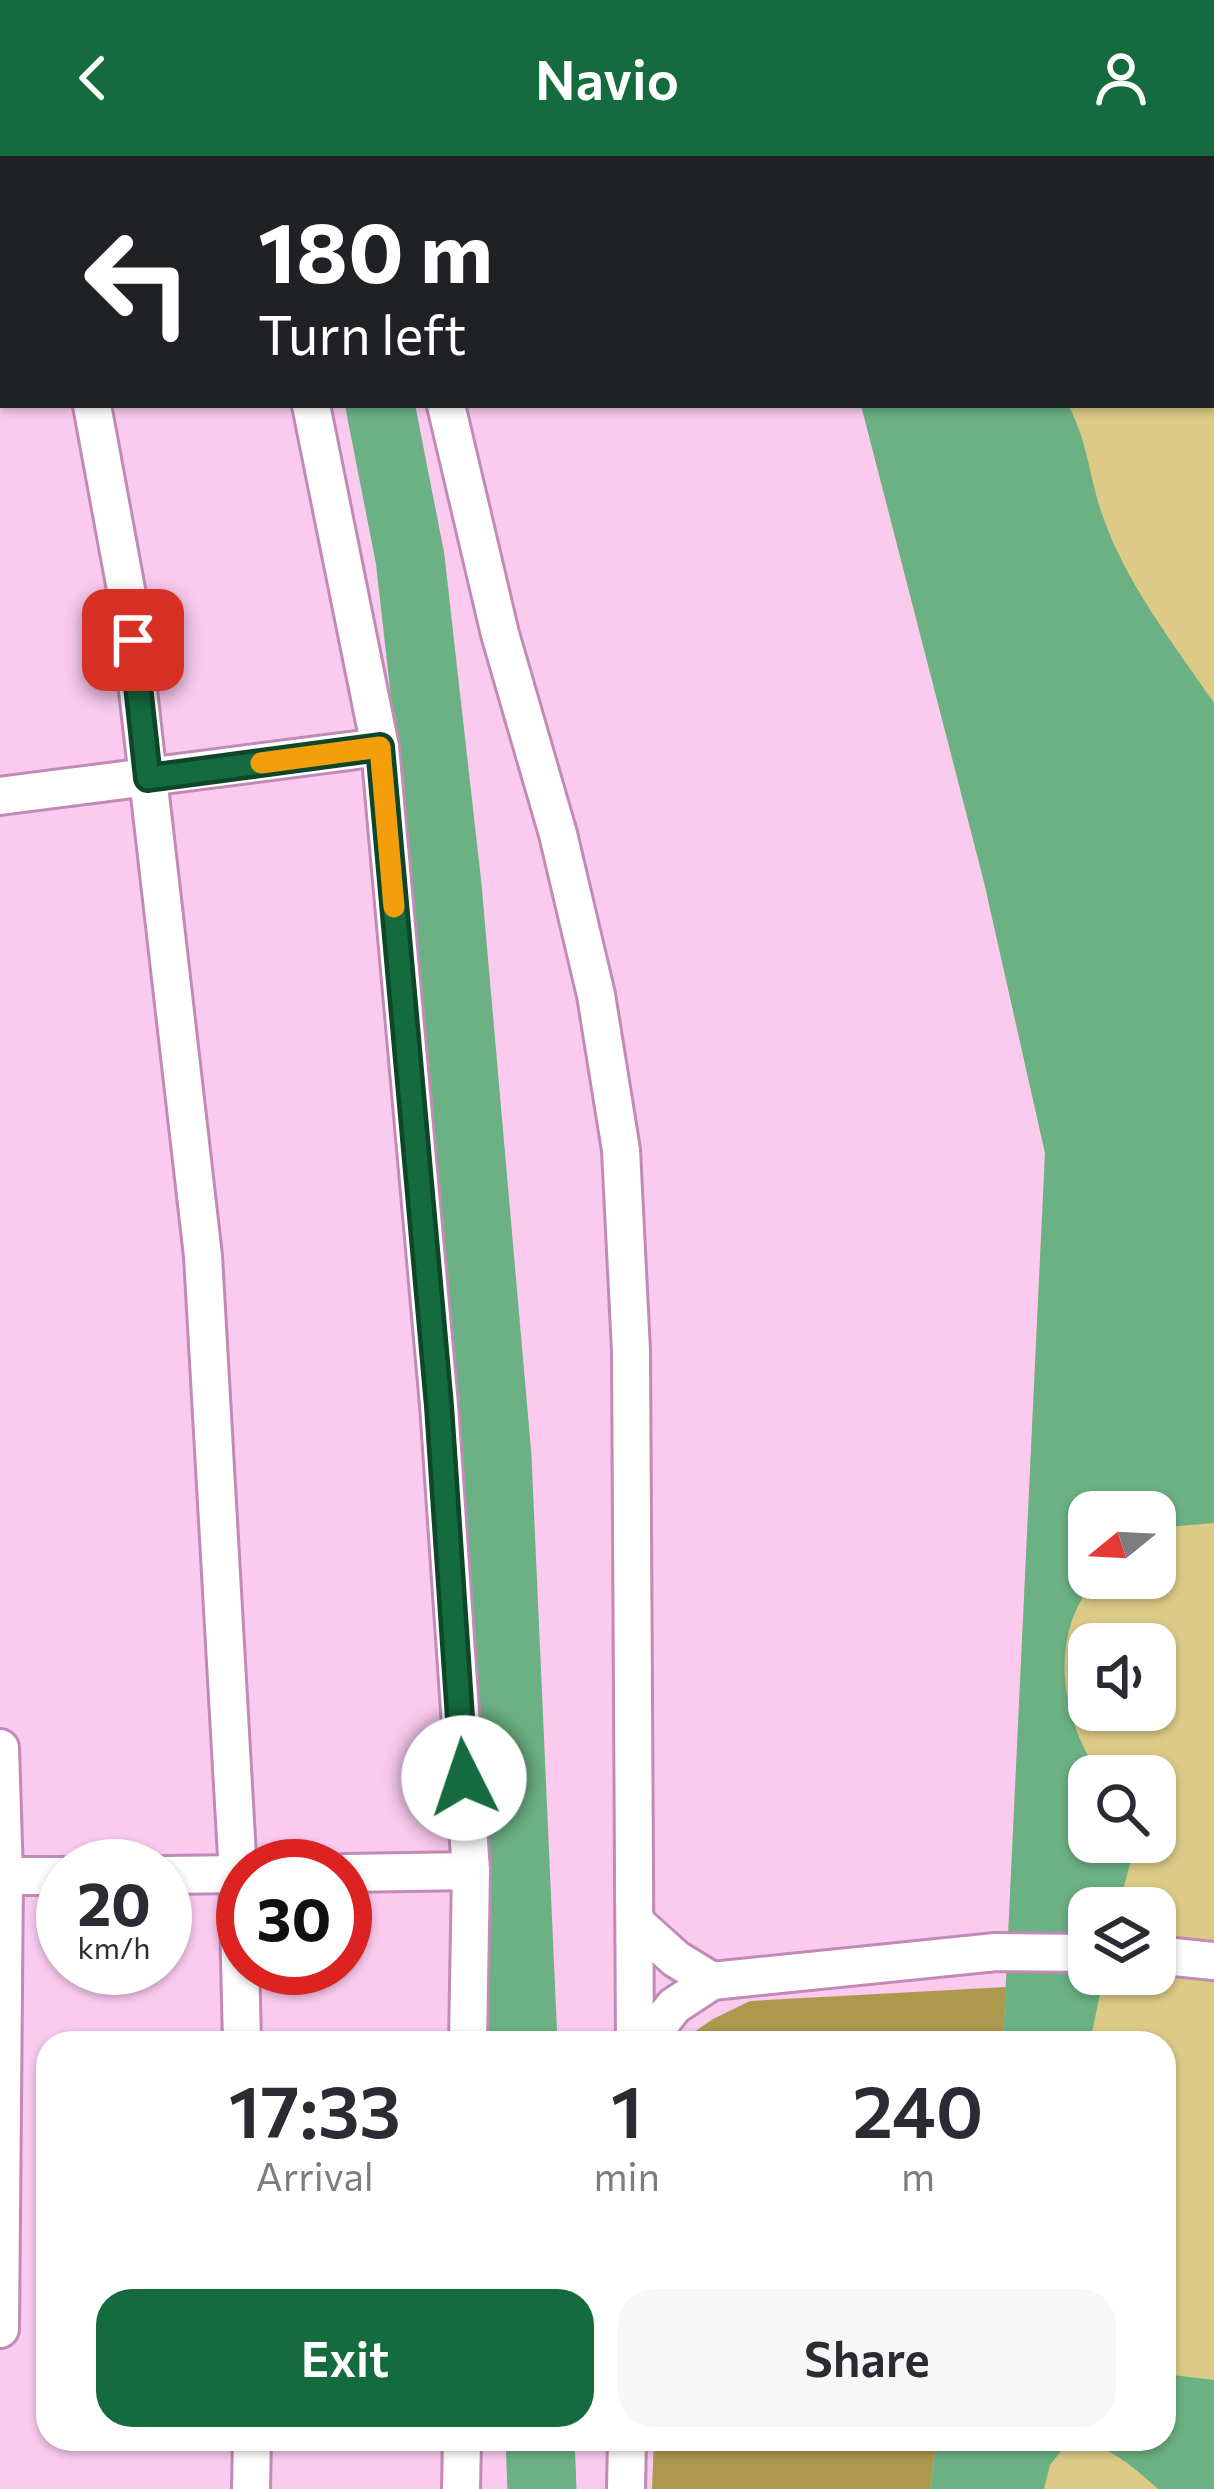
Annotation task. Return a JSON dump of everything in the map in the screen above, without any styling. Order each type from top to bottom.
[{"type":"street","points":[[93,408],[127,595],[203,1256],[238,1839]]},
{"type":"street","points":[[312,408],[380,747],[439,1406],[471,1871],[468,2031]]},
{"type":"street","points":[[447,408],[494,613],[596,995],[621,1150],[631,1351],[635,2031]]},
{"type":"street","points":[[0,796],[380,747]]},
{"type":"street","points":[[0,1748],[0,2330]]},
{"type":"street","points":[[372,1873],[471,1871]]},
{"type":"street","points":[[2,1876],[36,1876]]},
{"type":"street","points":[[636,1924],[676,1959],[712,1981]]},
{"type":"street","points":[[654,2031],[674,2006],[712,1981],[996,1952],[1068,1953]]},
{"type":"street","points":[[1176,1957],[1214,1961]]},
{"type":"street","points":[[241,1995],[242,2031]]},
{"type":"street","points":[[251,2489],[252,2451]]},
{"type":"street","points":[[461,2489],[462,2451]]},
{"type":"street","points":[[626,2489],[627,2451]]},
{"type":"shaded area","points":[[862,408],[1214,408],[1214,2489],[930,2489],[935,2451],[1176,2451],[1176,2031],[1004,2031],[1045,1153],[984,882]]},
{"type":"shaded area","points":[[862,408],[1069,408],[1101,511],[1123,562],[1214,703],[1214,1523],[1176,1526],[1176,1491],[1068,1491],[1068,1599],[1082,1599],[1068,1623],[1065,1650],[1068,1731],[1077,1731],[1088,1755],[1068,1755],[1068,1863],[1130,1863],[1124,1887],[1068,1887],[1068,1995],[1100,1995],[1092,2031],[1004,2031],[1045,1153],[984,882]]},
{"type":"shaded area","points":[[1006,1987],[1004,2031],[696,2031],[750,2001]]},
{"type":"shaded area","points":[[1176,2375],[1214,2380],[1214,2489],[1158,2489],[1108,2451],[1176,2451]]},
{"type":"shaded area","points":[[654,2451],[935,2451],[930,2489],[652,2489]]},
{"type":"shaded area","points":[[935,2451],[1061,2451],[1050,2465],[1044,2489],[930,2489]]},
{"type":"waterway","points":[[381,408],[410,558],[447,886],[497,1457],[522,2031]]},
{"type":"waterway","points":[[540,2451],[542,2489]]},
{"type":"slow traffic","points":[[261,763],[380,747],[394,907]]},
{"type":"route","points":[[133,640],[148,778],[380,747],[439,1406],[464,1778]]}]
